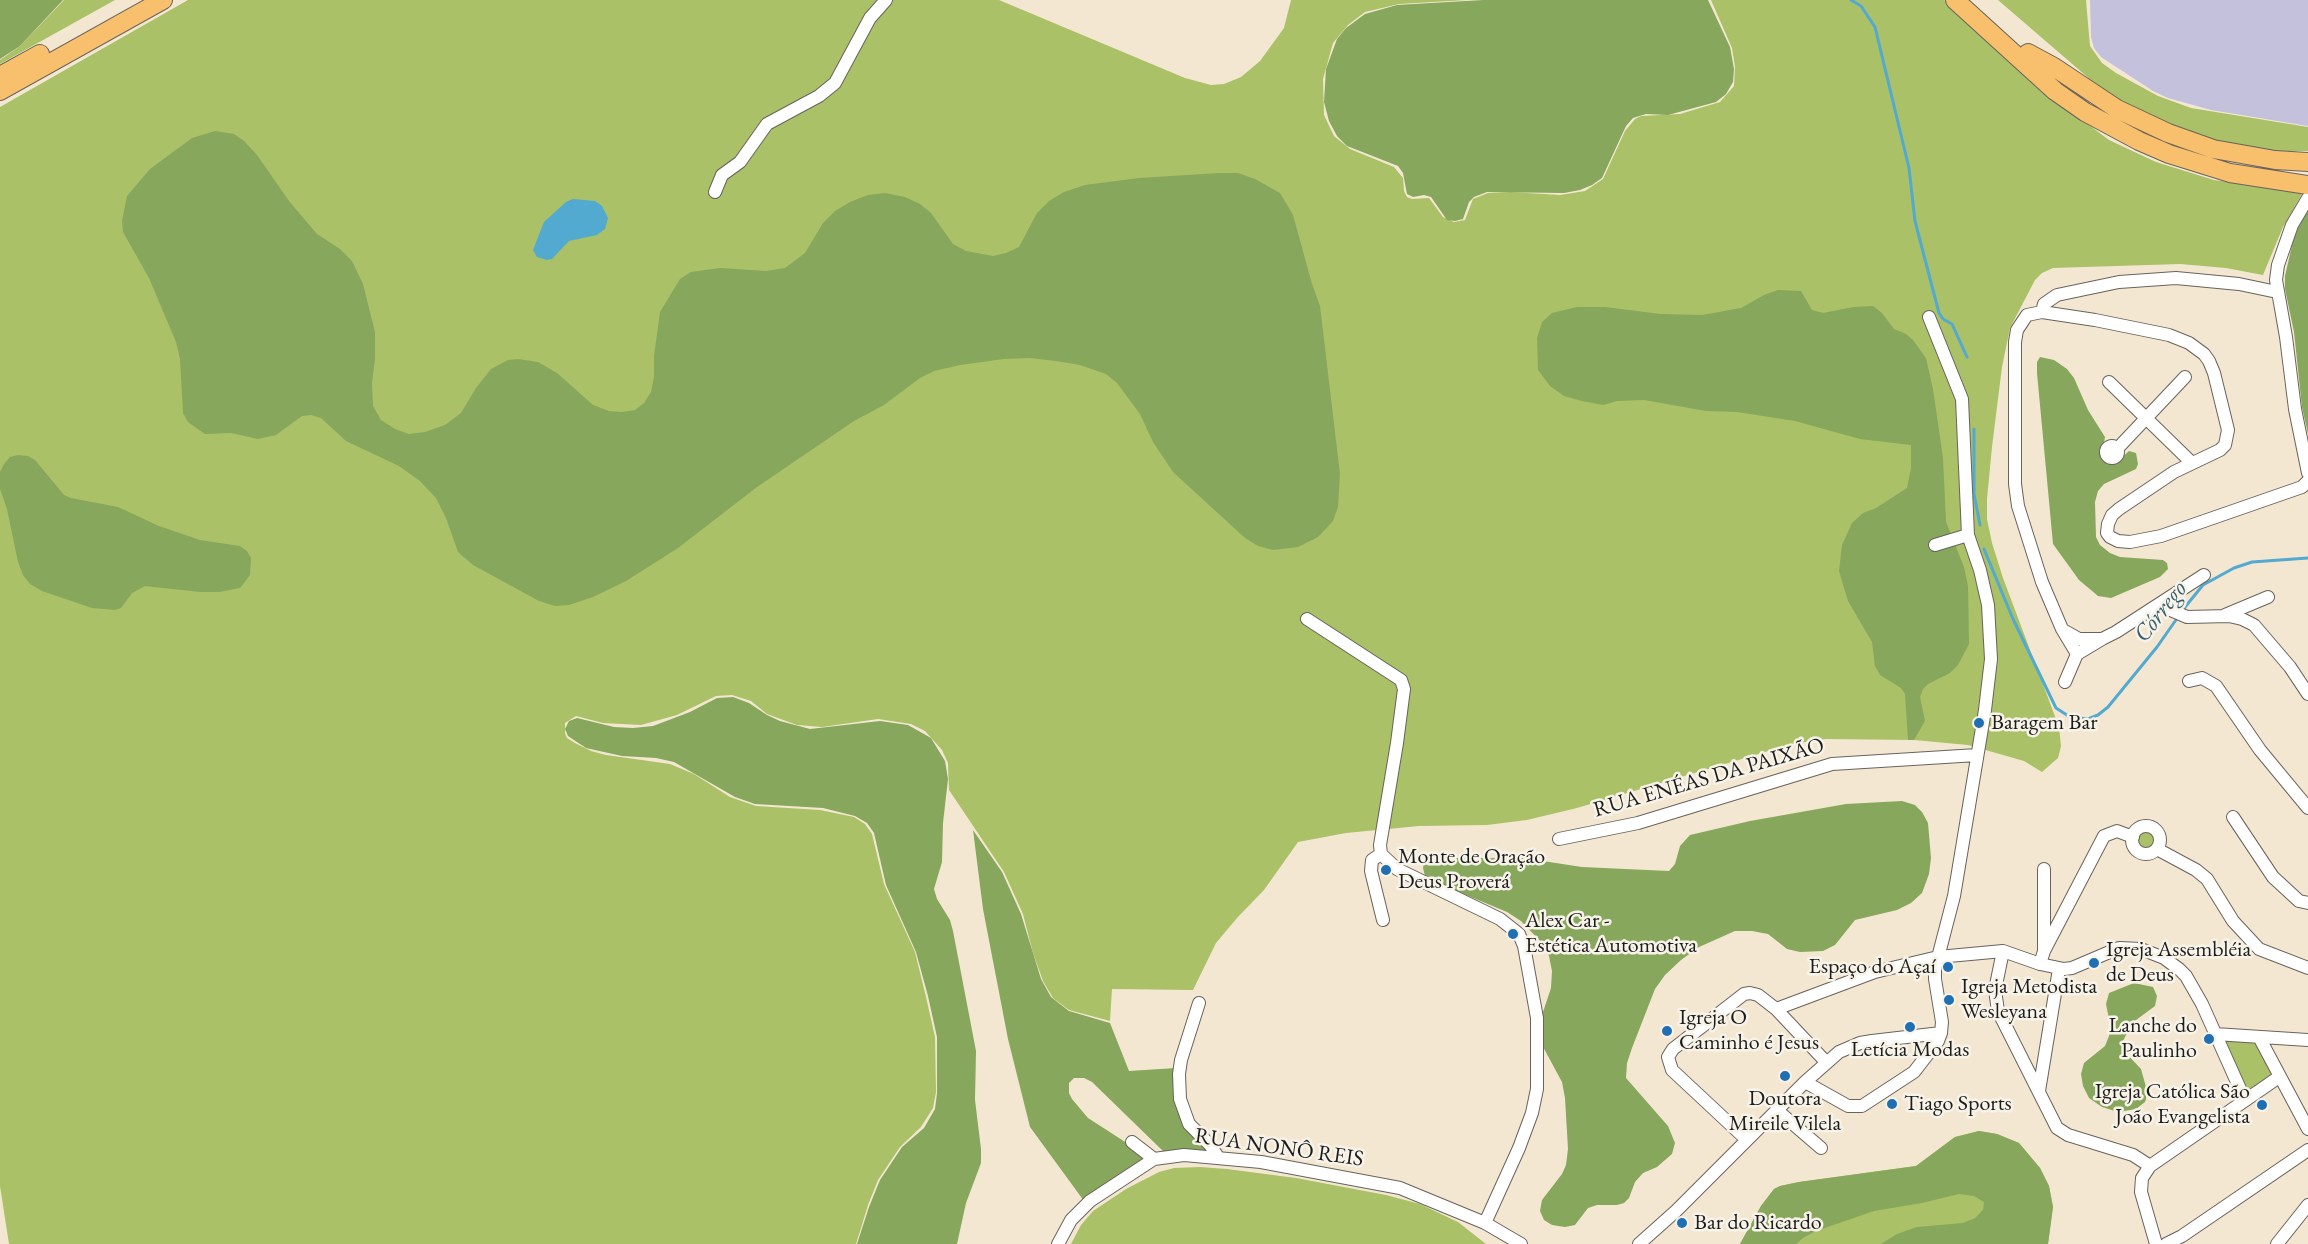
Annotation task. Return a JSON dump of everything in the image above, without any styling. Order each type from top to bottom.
[{"type":"highway","points":[[0,76],[139,0]]},
{"type":"highway","points":[[0,91],[163,0]]},
{"type":"highway","points":[[1954,0],[2055,91],[2085,112],[2128,136],[2169,154],[2230,173],[2308,185]]},
{"type":"highway","points":[[1970,0],[2071,90],[2114,117],[2220,159],[2254,166],[2308,172]]},
{"type":"highway","points":[[2028,53],[2117,109],[2168,133],[2213,149],[2275,160],[2308,162]]},
{"type":"street","points":[[715,192],[722,175],[740,162],[767,124],[819,96],[835,83],[870,18],[886,0]]},
{"type":"street","points":[[2308,198],[2292,225],[2278,265],[2277,292],[2286,337],[2295,409],[2308,473]]},
{"type":"street","points":[[2042,312],[2044,304],[2057,295],[2120,282],[2148,279],[2194,279],[2239,284],[2277,292]]},
{"type":"street","points":[[2077,654],[2062,629],[2042,582],[2018,506],[2015,484],[2015,337],[2027,315],[2042,312],[2162,332],[2189,344],[2204,354],[2214,373],[2228,434],[2223,448],[2148,488],[2115,512],[2108,524],[2109,535],[2118,541],[2130,542],[2161,536],[2302,487],[2308,481]]},
{"type":"street","points":[[1805,1082],[1848,1106],[1862,1106],[1914,1072],[1933,1049],[1941,1033],[1942,1022],[1935,979],[1938,957],[1954,896],[1989,684],[1991,627],[1980,570],[1968,535],[1962,399],[1929,317]]},
{"type":"street","points":[[2118,449],[2185,377]]},
{"type":"street","points":[[2109,382],[2192,463]]},
{"type":"street","points":[[1935,545],[1968,535]]},
{"type":"street","points":[[2065,682],[2077,654],[2162,606],[2204,575]]},
{"type":"street","points":[[2221,616],[2268,597]]},
{"type":"street","points":[[2253,603],[2248,615],[2254,625],[2308,688]]},
{"type":"street","points":[[2162,606],[2187,617],[2236,617],[2254,625]]},
{"type":"street","points":[[1306,619],[1401,680],[1404,689],[1381,838],[1381,854],[1397,869],[1500,919],[1519,934],[1524,946],[1537,1018],[1537,1089],[1532,1113],[1519,1148],[1485,1223]]},
{"type":"street","points":[[2062,629],[2079,639],[2102,639]]},
{"type":"street","points":[[2189,681],[2202,678],[2216,686],[2260,750],[2308,808]]},
{"type":"street","name":"RUA ENÉAS DA PAIXÃO","points":[[1559,839],[1638,823],[1818,766],[1862,760],[1977,755]]},
{"type":"street","points":[[2233,817],[2274,877],[2300,901],[2307,904]]},
{"type":"street","points":[[2140,827],[2153,827],[2160,837],[2157,849],[2151,853],[2140,852],[2134,847],[2133,837],[2140,827]]},
{"type":"street","points":[[2040,964],[2044,951],[2104,836],[2117,831],[2133,837]]},
{"type":"street","points":[[2157,849],[2196,870],[2207,879],[2233,921],[2259,949],[2308,968]]},
{"type":"street","points":[[1381,854],[1372,860],[1371,871],[1383,920]]},
{"type":"street","points":[[2044,869],[2044,951]]},
{"type":"street","points":[[1776,1009],[1875,972],[1938,957],[2003,951],[2059,969],[2072,968],[2119,948],[2133,947],[2152,952],[2174,965],[2186,976],[2246,1100]]},
{"type":"street","points":[[2003,951],[1995,995],[1998,1011],[2059,1131],[2126,1152],[2150,1166]]},
{"type":"street","points":[[2039,1091],[2059,969]]},
{"type":"street","points":[[1747,1140],[1672,1070],[1668,1058],[1673,1049],[1744,994],[1750,993],[1758,995],[1776,1009],[1826,1062]]},
{"type":"street","points":[[1199,1003],[1181,1060],[1180,1099],[1189,1124],[1210,1145],[1218,1157]]},
{"type":"street","points":[[1639,1244],[1676,1211],[1805,1082],[1839,1052],[1860,1043],[1941,1033]]},
{"type":"street","points":[[2215,1034],[2308,1040]]},
{"type":"street","points":[[2259,1037],[2308,1129]]},
{"type":"street","points":[[2156,1244],[2141,1192],[2142,1178],[2150,1166],[2280,1077]]},
{"type":"street","points":[[1778,1111],[1821,1148]]},
{"type":"street","points":[[1132,1142],[1154,1159]]},
{"type":"street","points":[[2166,1244],[2181,1240],[2308,1150]]},
{"type":"street","name":"RUA NONÔ REIS","points":[[1058,1244],[1065,1228],[1079,1210],[1154,1159],[1184,1155],[1261,1162],[1400,1188],[1485,1223],[1521,1244]]},
{"type":"street","points":[[2277,1244],[2308,1205]]},
{"type":"shaded area","points":[[2090,0],[2308,0],[2308,126],[2211,110],[2168,98],[2153,91],[2101,57],[2094,48],[2091,37]]},
{"type":"green space","points":[[0,0],[63,0],[20,46],[0,59]]},
{"type":"green space","points":[[64,0],[115,0],[0,64],[0,60],[20,46]]},
{"type":"green space","points":[[188,0],[999,0],[1185,78],[1211,85],[1224,84],[1241,77],[1260,61],[1284,28],[1291,0],[1467,0],[1399,4],[1365,12],[1348,25],[1333,43],[1323,79],[1324,115],[1334,136],[1350,149],[1394,167],[1403,178],[1407,197],[1429,198],[1443,217],[1454,222],[1465,220],[1473,199],[1488,193],[1560,195],[1585,191],[1603,179],[1625,131],[1635,119],[1641,116],[1680,114],[1720,102],[1734,86],[1735,67],[1732,48],[1711,0],[1944,0],[2053,98],[2109,140],[2156,162],[2214,180],[2303,192],[2283,227],[2263,275],[2226,268],[2180,264],[2053,268],[2042,273],[2035,280],[2010,328],[2002,367],[1992,447],[1987,519],[2003,578],[2059,727],[2061,746],[2058,758],[2042,772],[2024,761],[1968,745],[1914,740],[1826,739],[1792,744],[1577,808],[1527,820],[1487,825],[1419,826],[1346,833],[1298,842],[1264,890],[1216,943],[1193,990],[1112,989],[1110,1021],[1069,1010],[1053,998],[1043,981],[1023,914],[1004,872],[949,790],[948,763],[942,750],[925,731],[911,724],[878,719],[822,727],[797,725],[767,714],[751,701],[732,695],[716,696],[677,715],[641,725],[603,723],[576,716],[565,723],[567,738],[591,751],[670,764],[694,774],[730,797],[756,806],[820,810],[854,817],[865,824],[872,834],[884,884],[915,952],[935,1037],[936,1092],[933,1108],[921,1127],[900,1147],[878,1180],[856,1244],[9,1244],[0,1186],[0,107]]},
{"type":"green space","points":[[1483,0],[1708,0],[1730,47],[1734,69],[1733,82],[1726,94],[1716,102],[1668,115],[1646,114],[1633,118],[1626,126],[1602,178],[1592,185],[1564,193],[1487,192],[1474,197],[1469,202],[1463,219],[1447,220],[1431,197],[1424,195],[1413,197],[1407,194],[1403,173],[1398,166],[1347,146],[1337,136],[1329,121],[1324,102],[1326,69],[1337,39],[1346,28],[1365,14],[1397,5]]},
{"type":"green space","points":[[1998,0],[2086,0],[2090,46],[2102,63],[2116,73],[2158,96],[2191,108],[2308,127],[2308,151],[2270,151],[2227,145],[2189,133],[2129,106],[2092,81]]},
{"type":"green space","points":[[215,131],[234,134],[244,141],[317,234],[340,249],[352,261],[363,284],[375,332],[373,406],[381,420],[409,434],[425,432],[445,425],[461,413],[491,369],[508,360],[538,362],[557,373],[593,405],[609,411],[635,410],[644,403],[651,392],[660,312],[680,279],[691,272],[720,268],[766,271],[785,268],[805,253],[823,223],[835,211],[868,195],[885,193],[905,197],[920,204],[931,213],[953,244],[966,251],[993,256],[1019,247],[1037,213],[1049,201],[1064,192],[1085,185],[1139,178],[1238,173],[1255,179],[1280,193],[1293,215],[1320,306],[1340,474],[1338,507],[1333,521],[1318,537],[1298,547],[1273,550],[1258,546],[1245,538],[1173,472],[1153,442],[1140,414],[1117,383],[1106,374],[1080,365],[1056,361],[1030,358],[1004,359],[960,365],[934,371],[920,378],[884,405],[854,421],[757,487],[678,548],[626,581],[593,597],[569,605],[555,606],[539,601],[473,565],[458,552],[436,498],[420,481],[399,466],[346,441],[321,418],[311,415],[302,416],[276,435],[258,439],[231,433],[205,434],[188,422],[183,413],[180,359],[176,342],[149,278],[123,232],[122,221],[127,196],[150,169],[192,138]]},
{"type":"green space","points":[[2308,209],[2308,434],[2302,407],[2285,276],[2295,232]]},
{"type":"green space","points":[[1778,290],[1801,291],[1812,310],[1823,313],[1873,306],[1882,313],[1894,329],[1913,340],[1926,358],[1943,458],[1946,522],[1964,567],[1968,586],[1969,644],[1958,665],[1950,673],[1923,689],[1920,697],[1925,721],[1914,740],[1908,740],[1905,694],[1901,688],[1880,675],[1875,666],[1872,642],[1848,601],[1839,571],[1842,545],[1852,523],[1863,513],[1876,508],[1907,488],[1911,468],[1911,445],[1860,439],[1795,421],[1737,412],[1706,411],[1644,400],[1617,401],[1603,405],[1582,401],[1564,396],[1550,386],[1538,370],[1537,338],[1542,322],[1552,313],[1577,307],[1605,307],[1661,314],[1702,315],[1741,308]]},
{"type":"green space","points":[[2040,357],[2054,360],[2067,369],[2074,378],[2088,410],[2105,437],[2102,455],[2106,461],[2117,462],[2129,451],[2136,453],[2138,464],[2136,469],[2104,484],[2098,491],[2095,502],[2096,537],[2100,545],[2110,553],[2120,557],[2163,560],[2167,563],[2168,569],[2160,577],[2111,598],[2098,596],[2079,580],[2053,544],[2037,373],[2037,362]]},
{"type":"green space","points":[[28,456],[35,460],[64,495],[71,498],[118,507],[159,526],[200,540],[240,546],[251,558],[250,575],[240,588],[219,592],[145,586],[132,593],[121,608],[115,610],[92,608],[42,591],[30,584],[23,575],[0,489],[0,472],[4,464],[10,457]]},
{"type":"green space","points":[[733,697],[749,703],[780,721],[810,729],[880,721],[908,725],[931,738],[945,761],[948,779],[943,823],[942,862],[934,889],[937,899],[950,920],[953,931],[976,1051],[975,1100],[981,1149],[981,1163],[966,1203],[957,1244],[857,1244],[880,1180],[902,1147],[924,1128],[935,1109],[937,1093],[937,1037],[928,996],[916,952],[886,885],[874,833],[867,823],[855,816],[823,808],[755,804],[735,797],[674,762],[656,758],[622,756],[586,748],[568,736],[565,729],[569,721],[577,718],[614,727],[653,726],[690,712],[717,698]]},
{"type":"green space","points":[[1902,801],[1915,805],[1928,823],[1931,858],[1929,874],[1922,893],[1911,903],[1897,910],[1855,920],[1835,945],[1823,951],[1800,952],[1787,949],[1768,934],[1735,931],[1699,947],[1681,960],[1665,975],[1655,989],[1627,1063],[1626,1078],[1668,1126],[1675,1143],[1672,1154],[1657,1167],[1643,1173],[1635,1182],[1629,1198],[1624,1203],[1588,1208],[1575,1225],[1565,1227],[1552,1225],[1544,1220],[1540,1211],[1542,1200],[1562,1174],[1568,1149],[1562,1082],[1542,1045],[1542,1015],[1551,988],[1552,971],[1549,956],[1542,943],[1521,921],[1507,912],[1425,876],[1424,862],[1441,858],[1523,858],[1582,867],[1669,871],[1675,864],[1680,846],[1690,835],[1750,821],[1846,804]]},
{"type":"green space","points":[[2146,827],[2155,831],[2159,840],[2155,849],[2146,853],[2137,849],[2133,840],[2137,831]]},
{"type":"green space","points":[[973,830],[1002,872],[1021,914],[1041,979],[1051,997],[1069,1011],[1110,1023],[1129,1071],[1176,1068],[1176,1085],[1210,1153],[1164,1152],[1092,1082],[1084,1078],[1074,1078],[1069,1083],[1069,1093],[1088,1118],[1150,1158],[1084,1201],[1030,1127],[1008,1039],[983,909]]},
{"type":"green space","points":[[2134,983],[2153,987],[2157,996],[2155,1006],[2132,1023],[2123,1041],[2125,1052],[2141,1069],[2146,1087],[2146,1099],[2136,1109],[2118,1112],[2102,1107],[2089,1098],[2083,1086],[2081,1074],[2084,1063],[2105,1046],[2109,1036],[2110,1024],[2106,1004],[2109,993]]},
{"type":"green space","points":[[2238,1038],[2256,1041],[2275,1078],[2246,1097],[2221,1044]]},
{"type":"green space","points":[[1979,1131],[1997,1134],[2019,1143],[2040,1168],[2049,1186],[2053,1207],[2048,1244],[1740,1244],[1761,1206],[1774,1189],[1780,1186],[1916,1166],[1955,1137]]},
{"type":"green space","points":[[1979,1131],[1997,1134],[2019,1143],[2040,1168],[2049,1186],[2053,1207],[2048,1244],[1881,1244],[1897,1234],[1917,1227],[1963,1223],[1975,1218],[1983,1210],[1984,1202],[1974,1196],[1959,1194],[1874,1211],[1816,1231],[1796,1244],[1740,1244],[1761,1206],[1774,1189],[1780,1186],[1916,1166],[1955,1137]]},
{"type":"green space","points":[[1200,1167],[1296,1178],[1386,1195],[1420,1204],[1458,1222],[1486,1244],[1071,1244],[1081,1225],[1093,1211],[1126,1189],[1159,1172],[1174,1168]]},
{"type":"water","points":[[573,199],[595,201],[602,206],[608,218],[605,229],[597,235],[569,241],[552,259],[537,257],[533,250],[544,222],[566,202]]},
{"type":"waterway","points":[[1851,0],[1861,6],[1875,27],[1909,168],[1915,221],[1939,313],[1943,319],[1952,324],[1967,357]]},
{"type":"waterway","points":[[1974,429],[1974,494],[1980,525]]},
{"type":"waterway","points":[[1984,549],[2013,619],[2056,708],[2070,717],[2088,719],[2108,707],[2157,647],[2178,617]]},
{"type":"waterway","name":"Córrego","points":[[2181,612],[2203,585],[2234,568],[2252,562],[2308,558]]},
{"type":"place","name":"Baragem Bar","points":[[1979,723]]},
{"type":"place","name":"Monte de Oração Deus Proverá","points":[[1386,870]]},
{"type":"place","name":"Alex Car - Estética Automotiva","points":[[1513,934]]},
{"type":"place","name":"Igreja Assembléia de Deus","points":[[2094,963]]},
{"type":"place","name":"Espaço do Açaí","points":[[1948,967]]},
{"type":"place","name":"Igreja Metodista Wesleyana","points":[[1949,1000]]},
{"type":"place","name":"Letícia Modas","points":[[1910,1027]]},
{"type":"place","name":"Igreja O Caminho é Jesus","points":[[1667,1031]]},
{"type":"place","name":"Lanche do Paulinho","points":[[2209,1039]]},
{"type":"place","name":"Doutora Mireile Vilela","points":[[1785,1076]]},
{"type":"place","name":"Tiago Sports","points":[[1892,1104]]},
{"type":"place","name":"Igreja Católica São João Evangelista","points":[[2262,1105]]},
{"type":"place","name":"Bar do Ricardo","points":[[1682,1223]]}]
